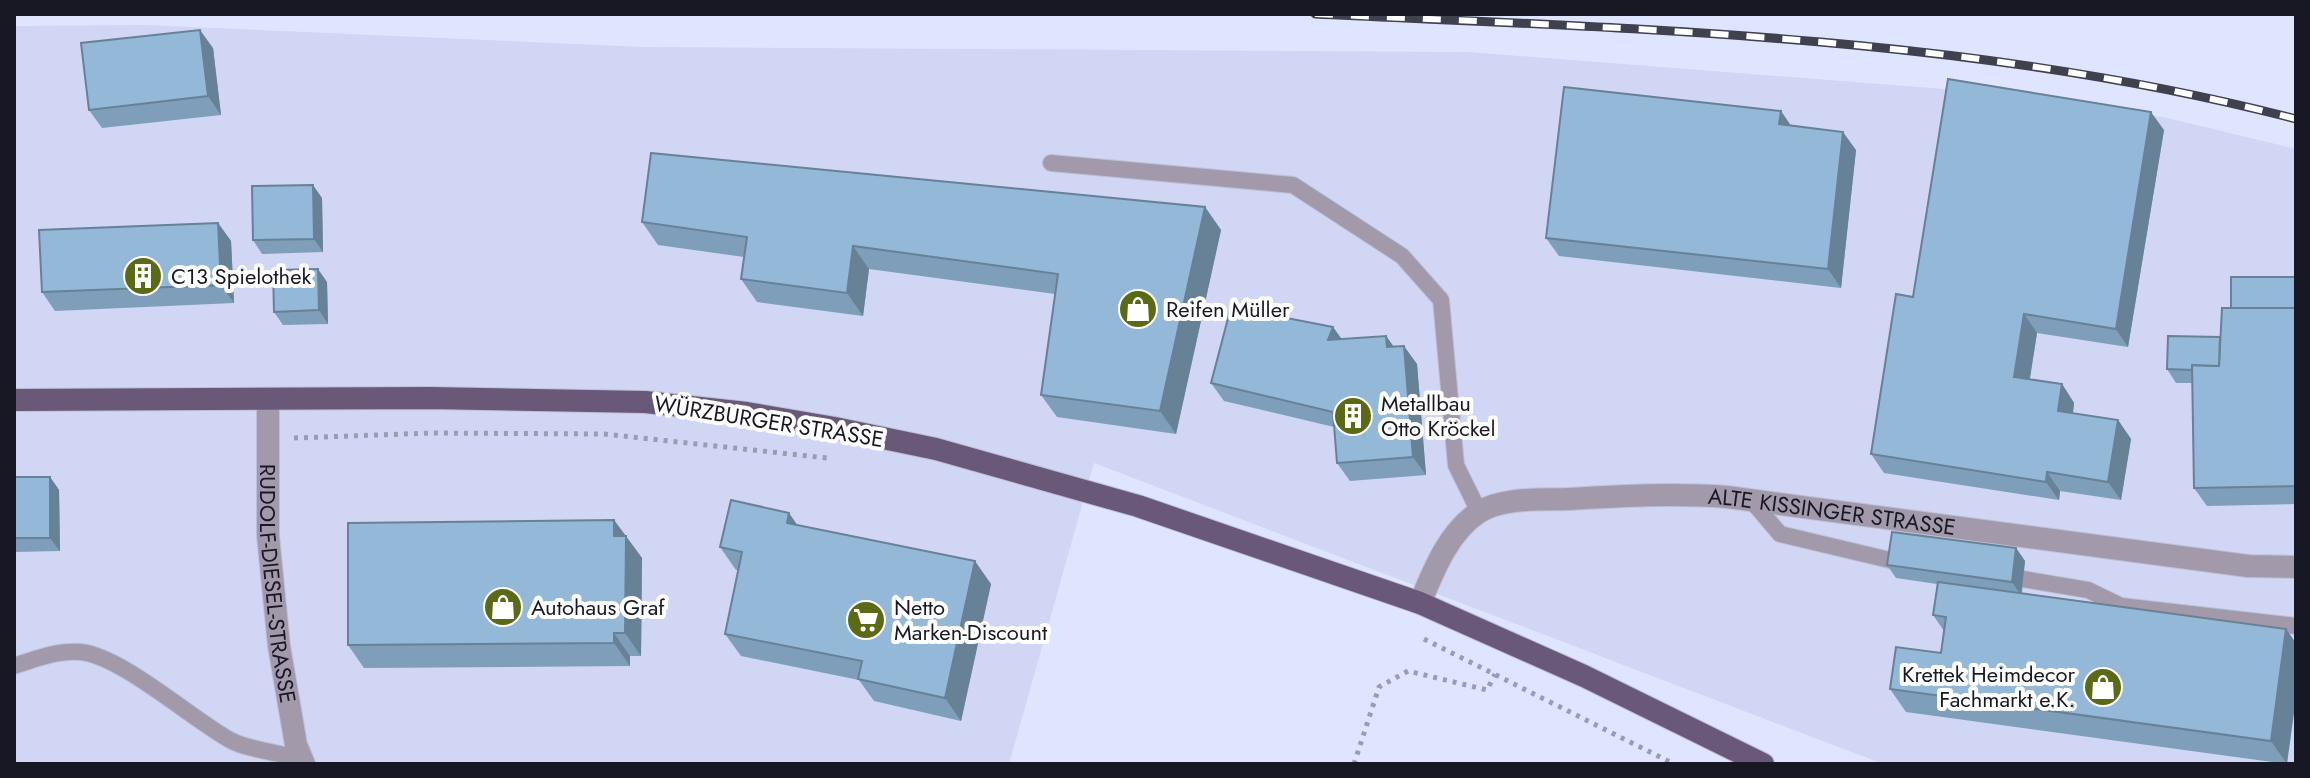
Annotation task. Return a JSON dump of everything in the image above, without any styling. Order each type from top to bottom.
[{"type":"main road","name":"WÜRZBURGER STRASSE","points":[[14,400],[430,398],[645,402],[747,413],[936,449],[1138,506],[1420,603],[1494,634],[1763,764]]},
{"type":"street","name":"RUDOLF-DIESEL-STRASSE","points":[[268,400],[268,536],[279,646],[296,745],[303,761]]},
{"type":"street","name":"ALTE KISSINGER STRASSE","points":[[1479,512],[1511,502],[1688,494],[2248,566],[2296,567]]},
{"type":"street","points":[[1420,603],[1435,568],[1454,537],[1479,512]]},
{"type":"lane","points":[[1051,163],[1293,185],[1402,256],[1441,300],[1456,465],[1479,512]]},
{"type":"lane","points":[[1752,501],[1780,534],[1898,562]]},
{"type":"lane","points":[[2023,579],[2088,590],[2121,606],[2296,626]]},
{"type":"lane","points":[[14,666],[50,655],[89,653],[123,669],[233,742],[303,761]]},
{"type":"path","points":[[269,439],[432,433],[604,434],[833,458]]},
{"type":"path","points":[[1414,634],[1674,764]]},
{"type":"path","points":[[1354,764],[1379,687],[1408,671],[1487,690],[1495,674]]},
{"type":"shaded area","points":[[146,25],[644,47],[1469,52],[1957,90],[2163,117],[2296,149],[2296,764],[1883,764],[1094,463],[1009,764],[14,764],[14,26]]},
{"type":"building","points":[[200,30],[208,96],[89,110],[81,43]]},
{"type":"building","points":[[1948,79],[2151,112],[2116,329],[2024,314],[2014,377],[2062,384],[2058,411],[2118,420],[2108,482],[2047,472],[2046,482],[1871,454],[1896,294],[1913,297]]},
{"type":"building","points":[[1564,87],[1781,111],[1779,124],[1843,132],[1828,269],[1546,238]]},
{"type":"building","name":"Reifen Müller","points":[[651,153],[1205,207],[1160,411],[1041,395],[1058,274],[853,246],[847,293],[741,279],[747,237],[642,222]]},
{"type":"building","points":[[313,185],[314,239],[253,240],[252,186]]},
{"type":"building","name":"C13 Spielothek","points":[[218,223],[221,285],[42,292],[39,230]]},
{"type":"building","points":[[318,269],[319,310],[274,312],[273,270]]},
{"type":"building","points":[[2231,277],[2296,277],[2296,308],[2231,308]]},
{"type":"building","name":"Metallbau Otto Kröckel","points":[[1231,307],[1333,327],[1328,340],[1386,336],[1387,347],[1404,346],[1413,457],[1337,463],[1333,412],[1211,383]]},
{"type":"building","points":[[2222,308],[2296,308],[2296,486],[2194,488],[2192,365],[2219,366]]},
{"type":"building","points":[[2168,336],[2220,337],[2219,366],[2192,365],[2192,370],[2167,369]]},
{"type":"building","points":[[14,477],[50,477],[50,538],[14,538]]},
{"type":"building","name":"Netto Marken-Discount","points":[[731,500],[789,513],[787,523],[975,561],[945,698],[858,679],[862,661],[725,634],[742,552],[720,547]]},
{"type":"building","name":"Autohaus Graf","points":[[614,520],[614,536],[626,536],[625,633],[614,633],[614,643],[348,645],[348,523]]},
{"type":"building","points":[[1892,532],[2016,548],[2012,582],[1887,565]]},
{"type":"building","name":"Krettek Heimdecor Fachmarkt e.K.","points":[[1938,582],[2286,629],[2271,741],[1890,689],[1896,647],[1941,653],[1946,617],[1933,615]]},
{"type":"railway","points":[[1315,14],[1686,32],[1932,53],[2175,91],[2296,119]]},
{"type":"place","name":"C13 Spielothek","points":[[143,276]]},
{"type":"place","name":"Reifen Müller","points":[[1138,309]]},
{"type":"place","name":"Metallbau Otto Kröckel","points":[[1353,416]]},
{"type":"place","name":"Autohaus Graf","points":[[503,607]]},
{"type":"place","name":"Netto Marken-Discount","points":[[866,620]]},
{"type":"place","name":"Krettek Heimdecor Fachmarkt e.K.","points":[[2103,687]]}]
